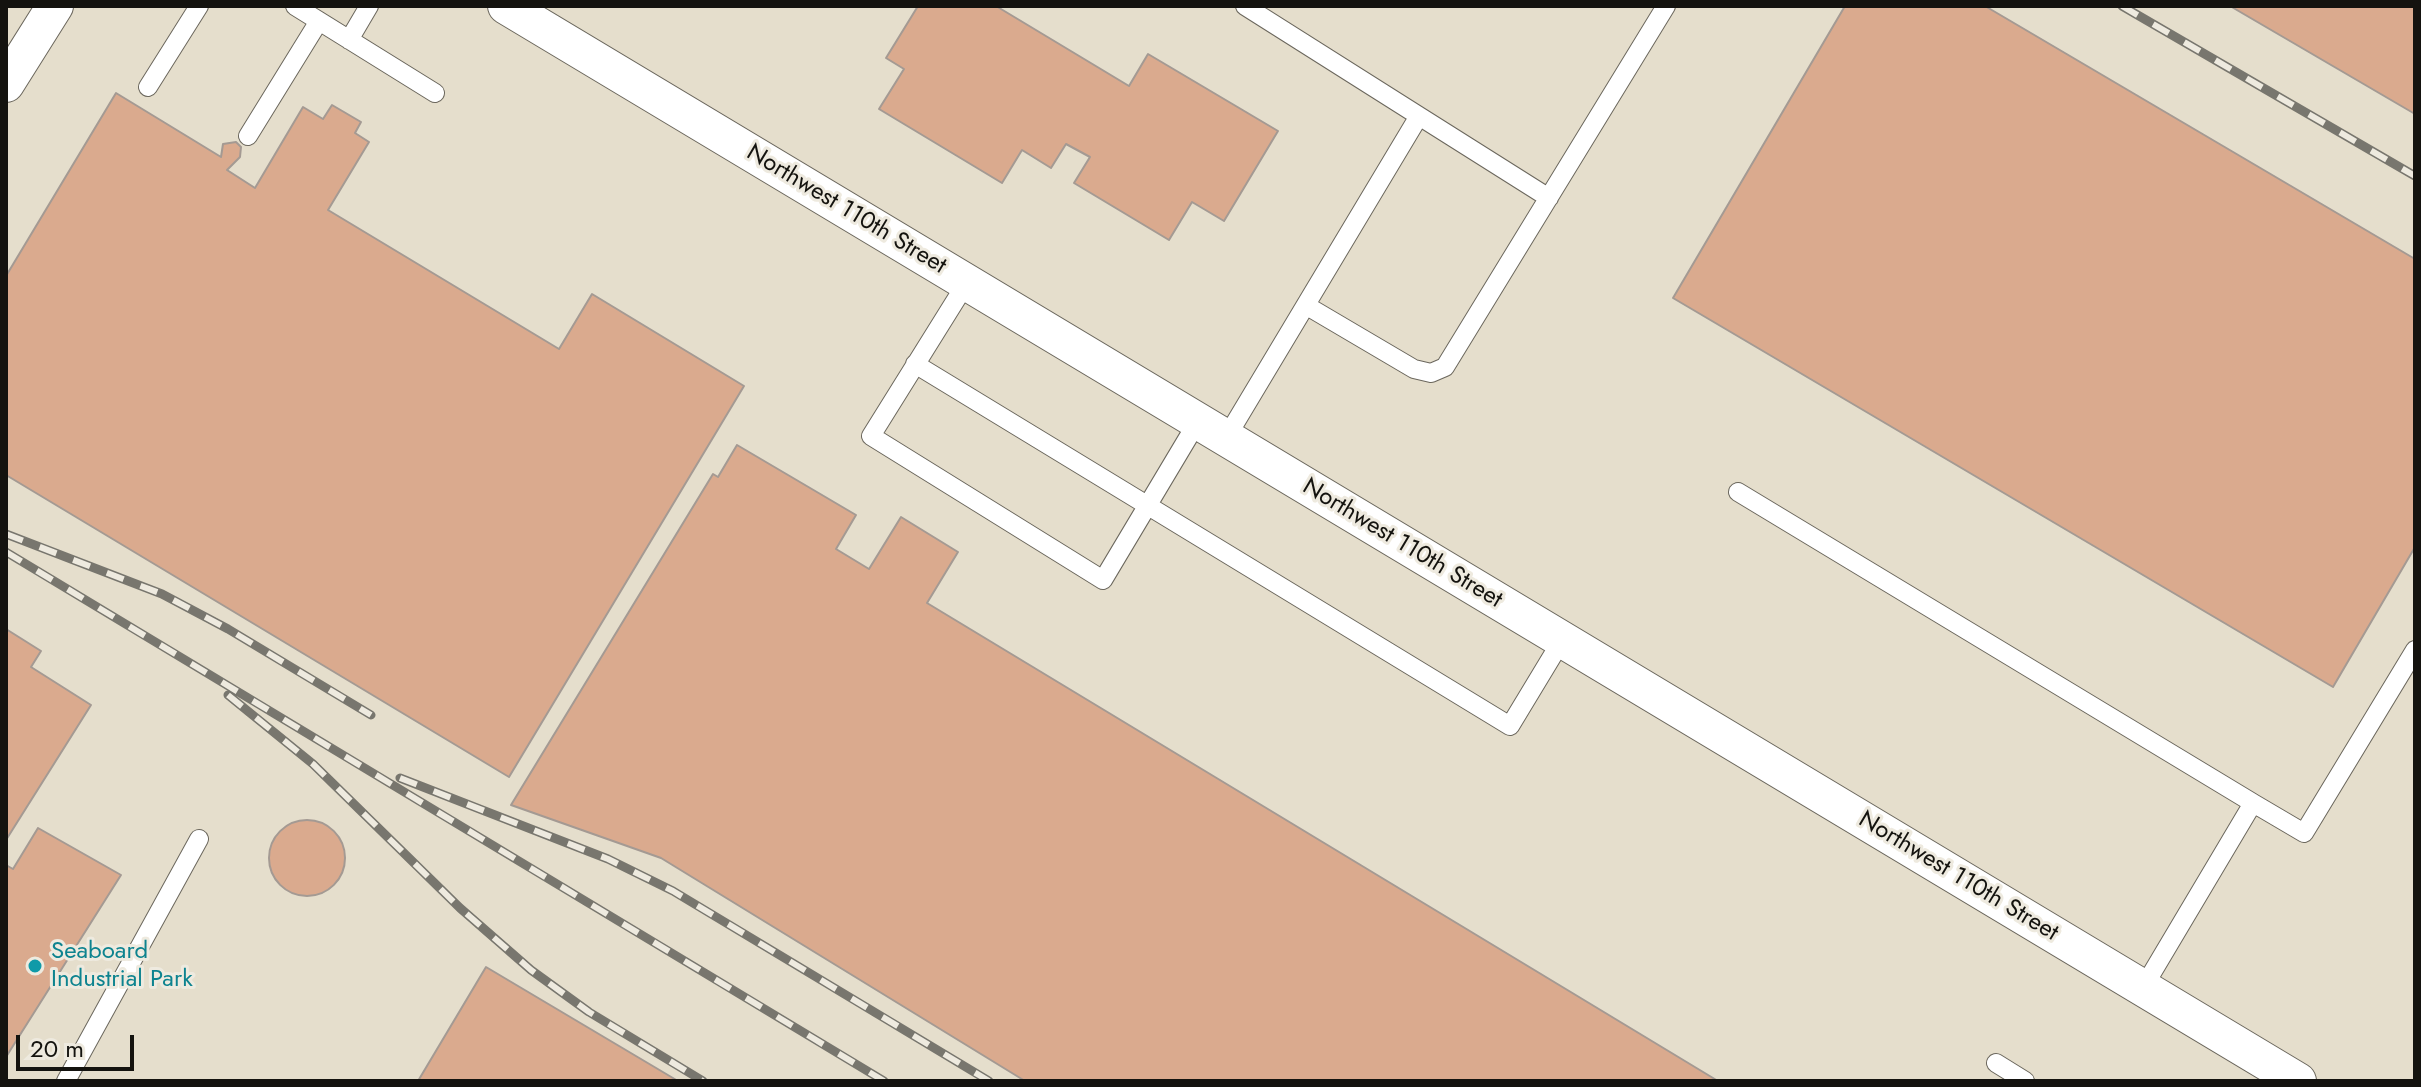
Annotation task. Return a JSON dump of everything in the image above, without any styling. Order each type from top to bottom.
[{"type":"street","points":[[6,84],[55,6]]},
{"type":"street","name":"Northwest 110th Street","points":[[506,6],[2298,1081]]},
{"type":"lane","points":[[148,87],[199,6]]},
{"type":"lane","points":[[295,6],[435,93]]},
{"type":"lane","points":[[349,40],[369,6]]},
{"type":"lane","points":[[1245,6],[1549,198]]},
{"type":"lane","points":[[1307,306],[1414,369],[1431,373],[1445,367],[1666,6]]},
{"type":"lane","points":[[248,136],[319,21]]},
{"type":"lane","points":[[967,282],[871,436],[1103,580],[1147,504],[1212,430],[1307,306],[1419,116]]},
{"type":"lane","points":[[915,364],[1510,726],[1562,640]]},
{"type":"lane","points":[[1738,492],[2304,833],[2415,650]]},
{"type":"lane","points":[[2143,988],[2253,803]]},
{"type":"lane","points":[[66,1081],[199,839]]},
{"type":"lane","points":[[1996,1063],[2025,1081]]},
{"type":"shaded area","points":[[6,6],[2415,6],[2415,1081],[6,1081]]},
{"type":"building","points":[[918,6],[996,6],[1129,86],[1148,54],[1278,131],[1224,221],[1192,202],[1169,240],[1074,183],[1090,157],[1066,144],[1051,168],[1022,150],[1002,183],[879,109],[904,69],[886,58]]},
{"type":"building","points":[[1845,6],[1985,6],[2415,259],[2415,547],[2333,687],[1673,298]]},
{"type":"building","points":[[2230,6],[2415,6],[2415,114]]},
{"type":"building","points":[[116,93],[221,157],[223,144],[236,142],[241,147],[240,157],[227,170],[255,188],[303,107],[323,119],[332,105],[361,122],[355,133],[369,142],[328,210],[559,349],[592,294],[744,386],[509,777],[6,475],[6,276]]},
{"type":"building","points":[[737,445],[856,515],[836,549],[869,569],[901,517],[958,552],[927,603],[1718,1081],[1025,1081],[661,858],[511,805],[713,474],[718,477]]},
{"type":"building","points":[[6,629],[41,651],[31,667],[91,705],[6,840]]},
{"type":"building","points":[[307,820],[322,823],[334,831],[342,843],[345,858],[342,873],[334,885],[322,893],[307,896],[292,893],[280,885],[272,873],[269,858],[272,843],[280,831],[292,823]]},
{"type":"building","name":"Seaboard Industrial Park","points":[[38,828],[121,875],[6,1057],[6,865],[13,869]]},
{"type":"building","points":[[486,967],[678,1081],[418,1081]]},
{"type":"railway","points":[[2122,6],[2415,176]]},
{"type":"railway","points":[[6,534],[162,594],[228,629],[371,715]]},
{"type":"railway","points":[[6,552],[884,1081]]},
{"type":"railway","points":[[228,695],[313,764],[460,908],[531,970],[589,1012],[703,1081]]},
{"type":"railway","points":[[400,778],[608,859],[673,891],[989,1081]]},
{"type":"place","name":"Seaboard Industrial Park","points":[[35,966]]}]
